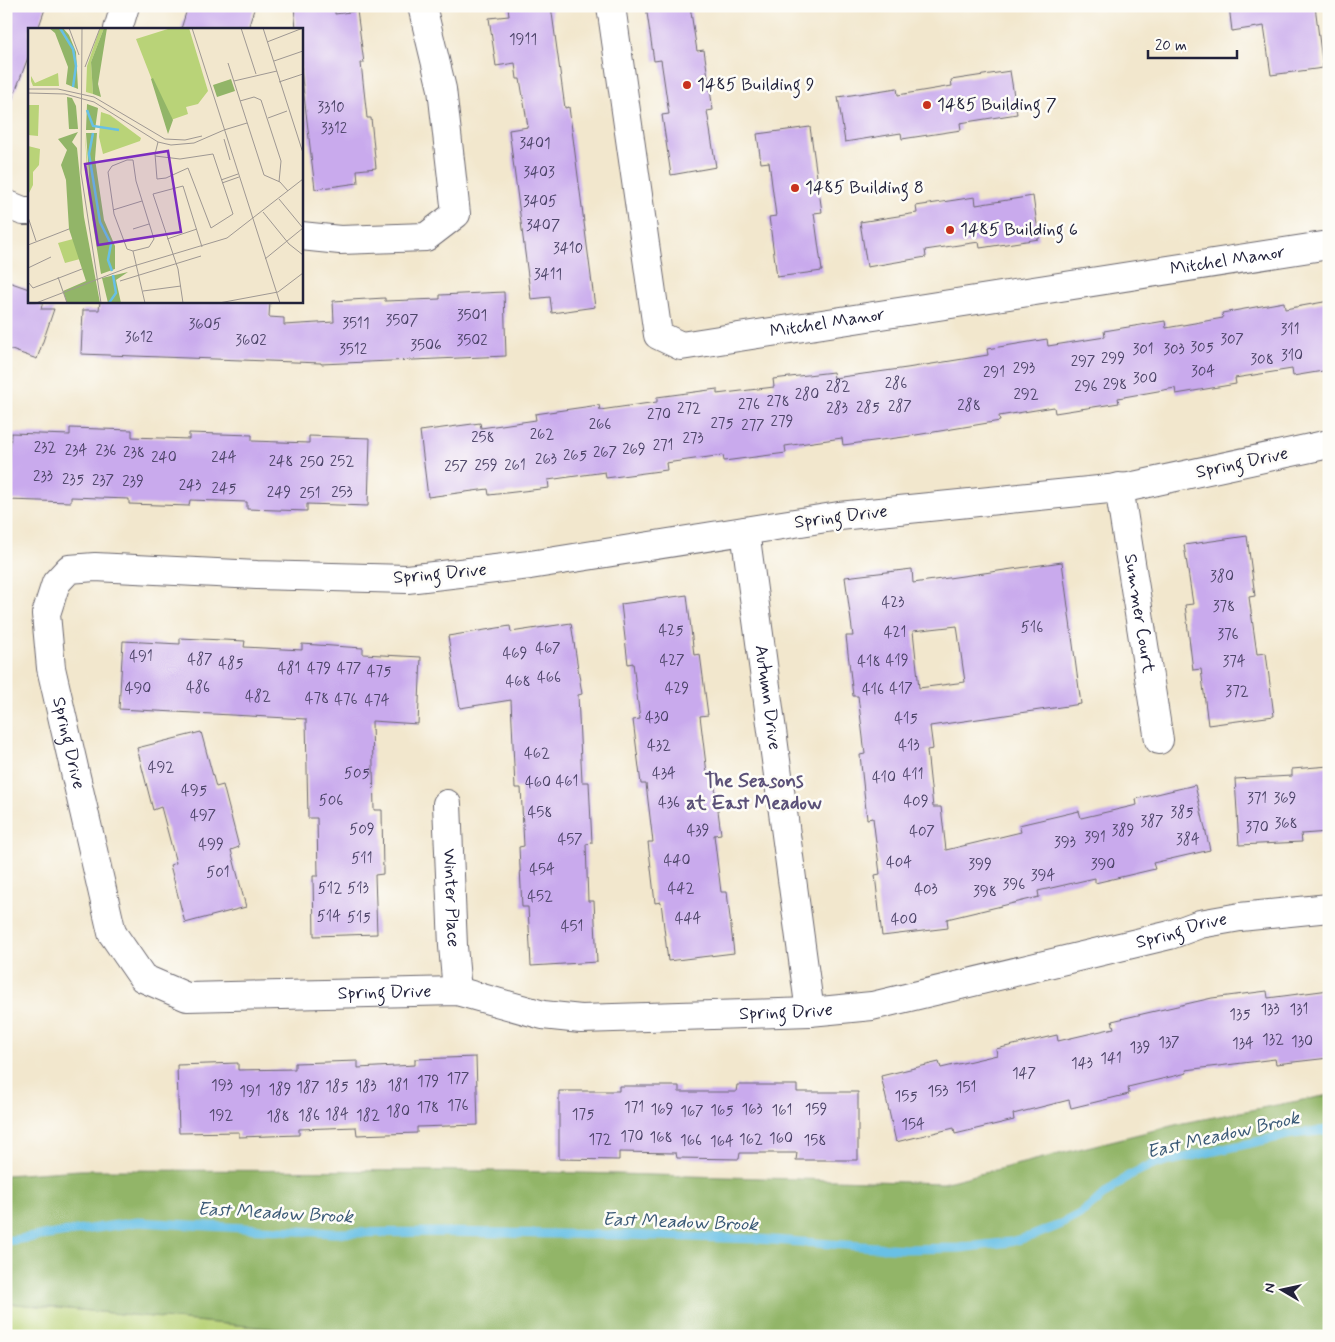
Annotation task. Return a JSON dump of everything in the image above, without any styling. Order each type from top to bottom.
[{"type":"street","points":[[118,28],[125,6]]},
{"type":"street","points":[[302,236],[340,240],[426,237],[456,214],[442,89],[422,6]]},
{"type":"street","name":"Mitchel Manor","points":[[611,6],[658,335],[681,346],[1329,245]]},
{"type":"street","points":[[6,204],[23,211],[28,211]]},
{"type":"street","name":"Spring Drive","points":[[1329,444],[1129,486],[839,516],[530,564],[407,579],[257,575],[95,567],[69,569],[56,583],[46,614],[51,668],[112,933],[143,978],[187,997],[457,991],[543,1015],[581,1019],[810,1012],[872,1006],[1170,935],[1200,924],[1240,917],[1329,908]]},
{"type":"street","name":"Summer Court","points":[[1119,487],[1159,740]]},
{"type":"street","name":"Autumn Drive","points":[[745,531],[810,1012]]},
{"type":"street","name":"Winter Place","points":[[447,804],[453,946],[457,991]]},
{"type":"green space","points":[[1329,1095],[1329,1336],[352,1336],[6,1303],[6,1175],[80,1170],[507,1171],[943,1183],[1183,1123]]},
{"type":"green space","points":[[6,1303],[352,1336],[55,1336],[6,1330]]},
{"type":"building","points":[[6,6],[46,6],[38,28],[28,28],[28,58],[9,108],[6,108]]},
{"type":"building","points":[[188,6],[255,6],[248,28],[181,28]]},
{"type":"building","points":[[294,6],[335,6],[335,14],[357,11],[364,63],[361,63],[367,118],[371,118],[376,168],[357,170],[358,183],[315,189],[302,78],[302,28],[296,28]]},
{"type":"building","points":[[508,6],[551,6],[565,108],[569,107],[595,307],[552,313],[550,297],[531,299],[509,130],[528,127],[520,79],[517,79],[515,63],[496,66],[489,18],[509,16]]},
{"type":"building","name":"1485 Building 9","points":[[646,6],[690,6],[697,51],[704,50],[713,110],[707,111],[716,167],[671,175],[662,115],[669,114],[661,60],[654,61]]},
{"type":"building","points":[[1229,6],[1315,6],[1323,68],[1271,75],[1264,26],[1232,31]]},
{"type":"building","name":"1485 Building 7","points":[[1010,71],[1017,114],[960,123],[961,130],[902,139],[901,133],[845,142],[838,97],[897,88],[898,95],[952,86],[951,80]]},
{"type":"building","name":"1485 Building 8","points":[[810,127],[822,212],[814,213],[822,271],[777,277],[769,217],[776,216],[769,162],[761,163],[757,134]]},
{"type":"building","name":"1485 Building 6","points":[[1033,196],[1039,239],[980,248],[979,242],[925,250],[926,257],[867,267],[860,222],[917,213],[916,206],[975,197],[976,205]]},
{"type":"building","points":[[6,281],[28,289],[28,302],[43,302],[41,309],[54,309],[37,359],[6,348]]},
{"type":"building","points":[[504,292],[506,356],[321,364],[81,354],[83,310],[99,310],[100,302],[270,302],[269,317],[284,318],[284,325],[334,322],[333,301],[385,298],[385,301],[440,299],[440,295]]},
{"type":"building","points":[[1329,301],[1329,370],[1293,376],[1292,369],[1235,378],[1236,384],[1176,394],[1175,388],[1118,398],[1119,403],[1055,413],[1054,407],[999,416],[1000,421],[904,437],[843,445],[842,438],[785,446],[786,453],[724,461],[723,455],[666,463],[667,470],[606,478],[605,472],[548,480],[549,488],[489,495],[488,489],[428,497],[420,431],[480,423],[481,428],[536,420],[535,414],[599,405],[600,410],[657,402],[657,397],[717,389],[717,394],[774,387],[773,379],[833,372],[834,378],[907,368],[988,355],[987,349],[1047,339],[1048,346],[1105,337],[1104,331],[1165,321],[1166,328],[1223,318],[1222,313],[1284,302],[1285,309]]},
{"type":"building","points":[[70,428],[132,430],[132,437],[189,439],[189,433],[252,435],[252,441],[309,443],[309,436],[370,438],[368,506],[307,504],[307,511],[247,509],[247,502],[190,500],[189,506],[129,504],[129,499],[71,497],[71,502],[8,500],[11,433],[70,435]]},
{"type":"building","points":[[1247,536],[1255,596],[1249,597],[1257,654],[1266,653],[1274,716],[1208,725],[1201,669],[1193,670],[1185,605],[1193,604],[1184,545]]},
{"type":"building","points":[[1062,562],[1081,704],[930,726],[933,749],[927,750],[933,807],[941,807],[946,850],[1021,832],[1019,825],[1079,811],[1081,818],[1137,805],[1136,799],[1195,785],[1210,850],[1153,863],[1155,869],[1095,883],[1095,878],[1038,891],[1039,897],[947,919],[948,928],[882,936],[875,875],[880,874],[873,818],[867,819],[860,755],[865,754],[858,696],[853,696],[846,636],[853,636],[845,577],[912,569],[913,583]],"holes":[[[957,626],[965,682],[919,688],[913,631]]]},
{"type":"building","points":[[687,595],[694,655],[700,654],[708,715],[700,716],[707,773],[713,772],[721,834],[714,835],[721,892],[727,892],[734,953],[668,961],[661,902],[655,903],[648,842],[653,842],[646,784],[641,784],[633,720],[640,719],[633,663],[628,664],[621,604]]},
{"type":"building","points":[[571,623],[582,694],[578,695],[582,782],[589,782],[592,843],[586,844],[588,901],[594,901],[597,962],[531,966],[528,907],[522,907],[519,847],[524,846],[521,788],[515,788],[511,700],[460,708],[448,636],[510,626],[511,632]]},
{"type":"building","points":[[180,638],[245,641],[244,647],[302,650],[302,644],[363,648],[363,654],[421,657],[418,724],[372,721],[374,810],[382,810],[383,874],[375,875],[377,934],[314,936],[313,876],[318,876],[317,818],[308,818],[306,719],[119,709],[123,641],[180,644]]},
{"type":"building","points":[[201,732],[216,787],[223,785],[239,847],[231,850],[246,907],[185,923],[170,865],[176,863],[161,807],[153,810],[137,748]]},
{"type":"building","points":[[1329,766],[1329,832],[1301,834],[1302,842],[1239,845],[1235,779],[1292,776],[1292,769]]},
{"type":"building","points":[[1329,990],[1329,1058],[1276,1064],[1275,1059],[1186,1070],[1187,1073],[1128,1087],[1129,1094],[1071,1108],[1069,1100],[1013,1114],[1014,1120],[955,1134],[954,1128],[896,1142],[881,1076],[939,1062],[941,1068],[997,1055],[996,1049],[1057,1035],[1058,1041],[1114,1028],[1112,1021],[1212,998],[1267,991],[1268,998]]},
{"type":"building","points":[[476,1057],[478,1125],[417,1127],[417,1133],[357,1135],[356,1127],[299,1129],[299,1135],[239,1137],[239,1132],[179,1133],[177,1065],[238,1063],[238,1070],[295,1069],[295,1063],[358,1061],[358,1068],[415,1065],[415,1059]]},
{"type":"building","points":[[737,1085],[797,1085],[797,1092],[858,1092],[858,1160],[796,1160],[797,1153],[740,1153],[739,1159],[677,1158],[676,1153],[619,1152],[619,1160],[559,1159],[559,1091],[619,1091],[619,1086],[679,1086],[679,1092],[736,1092]]},
{"type":"waterway","name":"East Meadow Brook","points":[[6,1241],[138,1222],[333,1233],[439,1232],[626,1235],[757,1239],[905,1249],[960,1248],[1010,1242],[1057,1226],[1080,1214],[1128,1176],[1151,1165],[1292,1134],[1329,1130]]},
{"type":"place","name":"1485 Building 9","points":[[687,85]]},
{"type":"place","name":"1485 Building 7","points":[[927,105]]},
{"type":"place","name":"1485 Building 8","points":[[795,188]]},
{"type":"place","name":"1485 Building 6","points":[[950,230]]},
{"type":"district","name":"The Seasons at East Meadow","points":[[754,792]]}]
